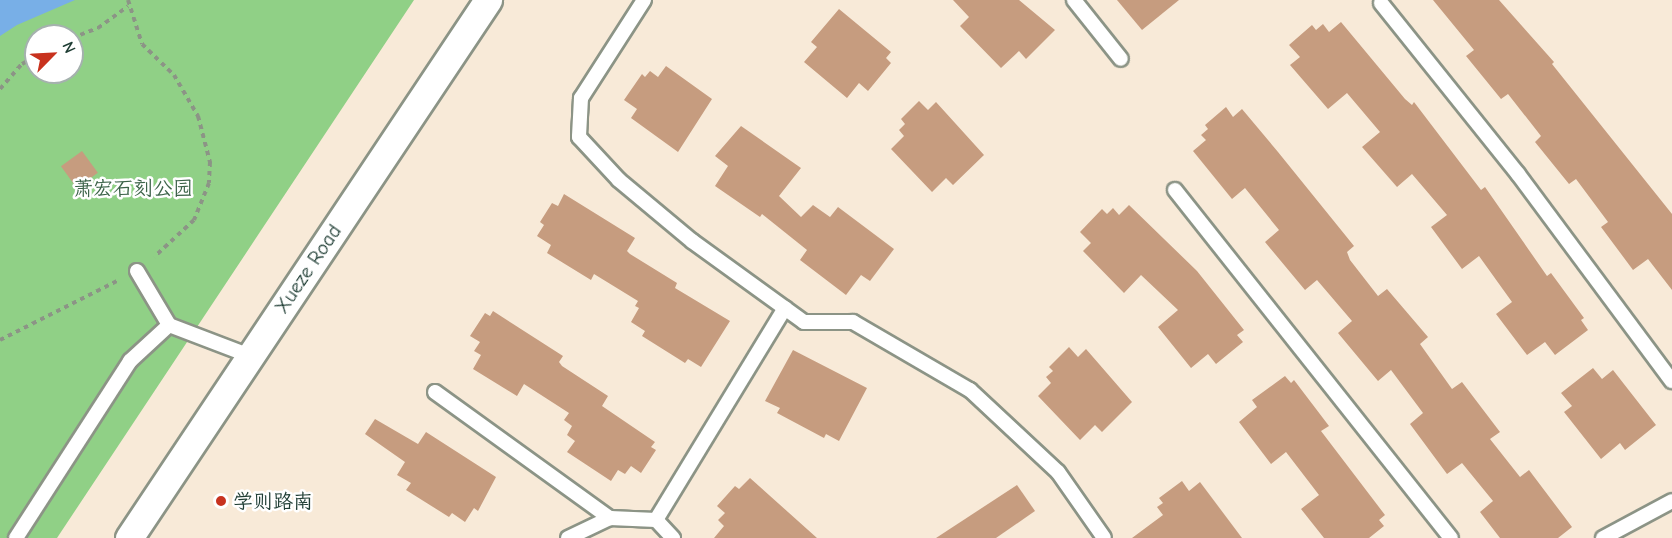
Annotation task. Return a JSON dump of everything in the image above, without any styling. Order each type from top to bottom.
[{"type":"street","name":"Xueze Road","points":[[129,538],[488,0]]},
{"type":"lane","points":[[644,0],[581,98],[579,137],[619,180],[692,241],[804,322],[853,322],[970,390],[1058,472],[1104,538]]},
{"type":"lane","points":[[1074,0],[1121,59]]},
{"type":"lane","points":[[1381,3],[1518,174],[1672,381]]},
{"type":"lane","points":[[1175,190],[1451,538]]},
{"type":"lane","points":[[136,271],[169,325],[250,356]]},
{"type":"lane","points":[[656,520],[785,308]]},
{"type":"lane","points":[[16,538],[130,361],[169,325]]},
{"type":"lane","points":[[435,392],[610,518]]},
{"type":"lane","points":[[1603,538],[1672,501]]},
{"type":"lane","points":[[568,538],[610,518],[656,520],[673,538]]},
{"type":"path","points":[[0,340],[136,271],[183,234],[194,220],[209,183],[210,162],[207,140],[191,100],[174,75],[142,44],[128,0]]},
{"type":"path","points":[[84,33],[98,28],[129,6]]},
{"type":"path","points":[[0,88],[24,63]]},
{"type":"green space","name":"萧宏石刻公园","points":[[0,0],[414,0],[57,538],[0,538]]},
{"type":"water","points":[[0,0],[75,0],[17,25],[0,36]]},
{"type":"building","points":[[953,0],[1019,0],[1055,30],[1026,59],[1019,51],[1001,68],[960,26],[969,17]]},
{"type":"building","points":[[1117,0],[1179,0],[1142,30]]},
{"type":"building","points":[[1433,0],[1499,0],[1554,62],[1552,64],[1672,214],[1672,290],[1648,259],[1633,270],[1601,227],[1608,222],[1576,179],[1569,184],[1535,142],[1541,136],[1508,94],[1501,99],[1466,56],[1474,50]]},
{"type":"building","points":[[839,9],[891,52],[886,58],[891,63],[868,91],[859,83],[847,98],[804,62],[817,47],[811,42]]},
{"type":"building","points":[[1341,22],[1405,99],[1412,105],[1414,102],[1481,190],[1485,187],[1547,276],[1551,273],[1584,318],[1581,320],[1588,330],[1555,355],[1545,342],[1527,355],[1496,314],[1512,302],[1479,256],[1462,269],[1431,227],[1447,215],[1412,174],[1397,187],[1362,147],[1380,132],[1347,93],[1328,109],[1290,65],[1300,57],[1289,45],[1312,25],[1316,30],[1323,24],[1329,32]]},
{"type":"building","points":[[666,66],[712,99],[678,152],[631,118],[637,109],[624,100],[642,74],[645,77],[650,71],[658,77]]},
{"type":"building","points":[[919,101],[928,110],[936,102],[984,155],[953,185],[946,178],[932,192],[891,149],[904,136],[899,130],[905,124],[901,119]]},
{"type":"building","points":[[1226,107],[1233,117],[1242,109],[1278,152],[1354,246],[1347,252],[1350,260],[1378,296],[1387,289],[1428,337],[1420,344],[1452,389],[1462,382],[1500,432],[1490,439],[1520,477],[1529,470],[1572,527],[1558,538],[1500,538],[1480,512],[1493,501],[1462,463],[1447,474],[1410,424],[1423,413],[1391,370],[1378,381],[1338,333],[1352,321],[1317,280],[1305,290],[1265,242],[1279,230],[1245,188],[1232,199],[1193,151],[1206,140],[1201,135],[1208,129],[1205,125]]},
{"type":"building","points":[[741,126],[801,168],[779,196],[801,217],[813,205],[830,217],[838,207],[894,249],[870,281],[861,275],[846,295],[800,260],[807,250],[762,214],[760,217],[715,186],[728,166],[715,156]]},
{"type":"building","points":[[82,151],[98,173],[77,188],[61,166]]},
{"type":"building","points":[[564,194],[635,238],[627,251],[630,254],[677,283],[675,288],[730,321],[701,367],[688,359],[685,363],[642,336],[645,331],[631,322],[639,308],[635,306],[638,301],[594,274],[591,280],[547,253],[551,245],[537,236],[544,225],[540,222],[552,203],[558,206]]},
{"type":"building","points":[[1129,205],[1197,271],[1244,330],[1237,335],[1243,342],[1216,364],[1208,354],[1191,368],[1158,327],[1178,310],[1141,275],[1124,293],[1083,251],[1091,243],[1080,232],[1102,209],[1107,214],[1113,208],[1119,215]]},
{"type":"building","points":[[493,311],[563,356],[559,362],[562,366],[608,396],[602,406],[655,442],[651,447],[656,450],[641,473],[631,466],[625,474],[618,470],[611,481],[567,452],[575,441],[567,435],[572,426],[564,420],[569,413],[524,384],[517,396],[473,369],[481,355],[474,351],[480,342],[470,336],[485,313],[490,316]]},
{"type":"building","points":[[1069,347],[1078,357],[1086,349],[1132,402],[1102,432],[1095,425],[1080,440],[1038,396],[1051,383],[1046,377],[1053,371],[1049,367]]},
{"type":"building","points":[[793,350],[867,388],[839,441],[826,434],[824,438],[777,413],[780,408],[765,401]]},
{"type":"building","points":[[1593,368],[1602,379],[1613,370],[1656,425],[1625,450],[1620,443],[1601,459],[1564,412],[1572,406],[1561,393]]},
{"type":"building","points":[[1285,376],[1291,383],[1294,380],[1329,426],[1321,431],[1385,515],[1379,520],[1384,526],[1369,538],[1324,538],[1301,509],[1319,495],[1286,452],[1271,464],[1239,422],[1257,407],[1252,400]]},
{"type":"building","points":[[375,419],[418,444],[426,432],[496,477],[478,511],[474,508],[465,522],[452,513],[449,517],[406,490],[411,483],[397,475],[405,462],[365,434]]},
{"type":"building","points":[[750,478],[817,538],[714,538],[724,526],[718,520],[725,513],[717,506],[735,486],[739,489]]},
{"type":"building","points":[[1182,481],[1189,491],[1200,482],[1242,538],[1132,538],[1163,515],[1157,507],[1163,503],[1159,498]]},
{"type":"building","points":[[1017,485],[1035,511],[996,538],[936,538]]},
{"type":"place","name":"学则路南","points":[[221,501]]}]
